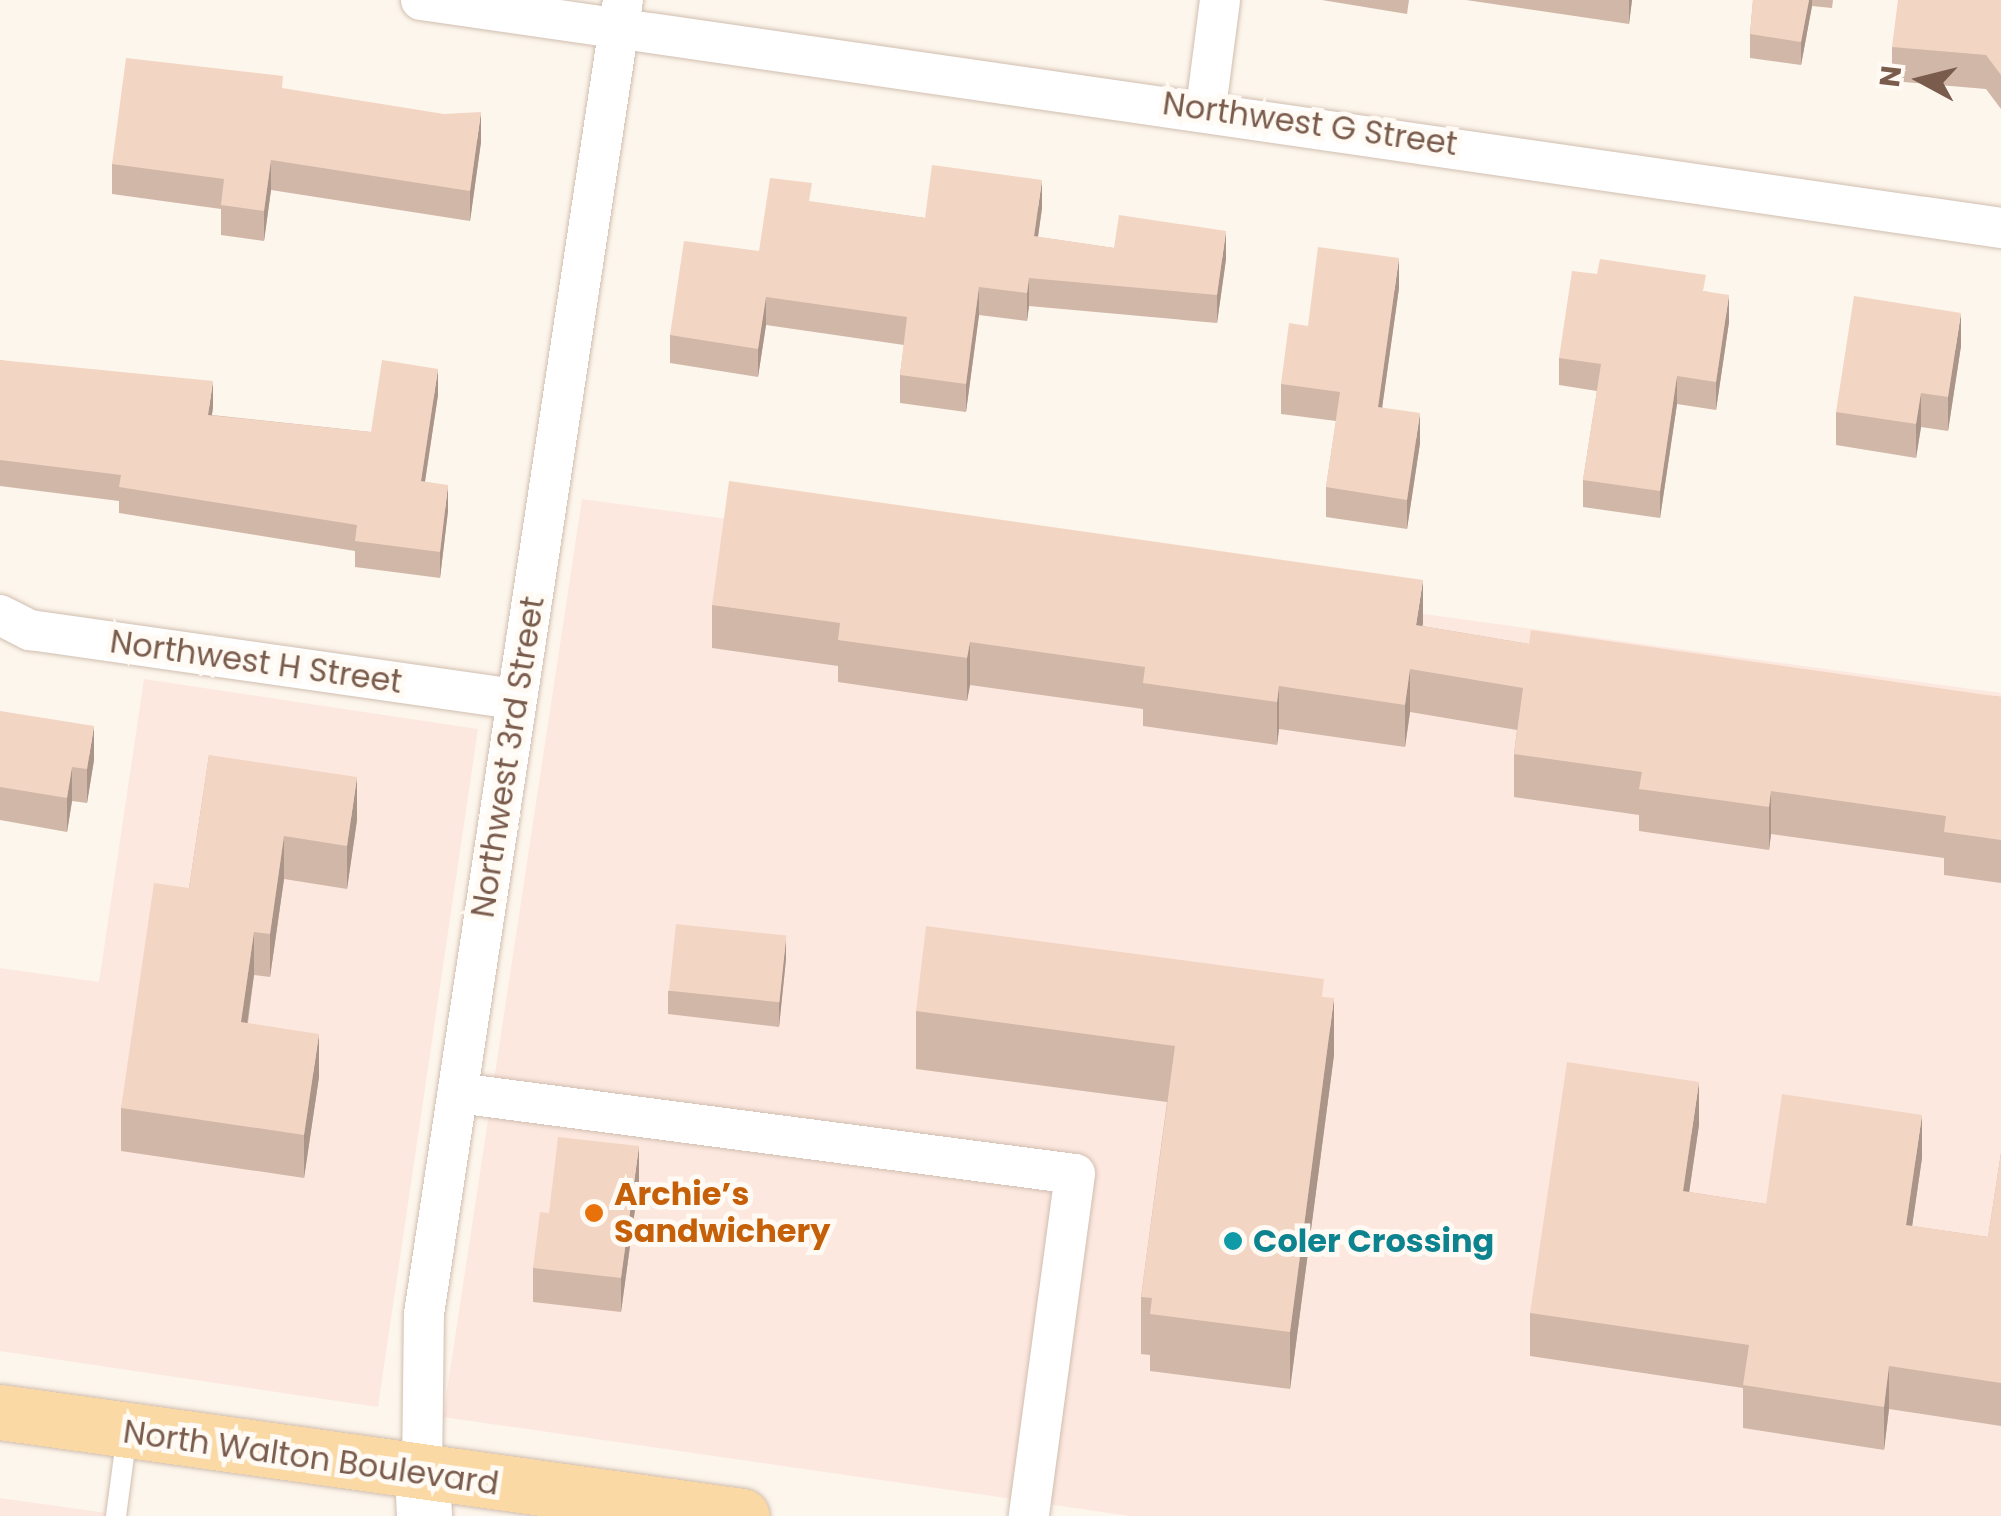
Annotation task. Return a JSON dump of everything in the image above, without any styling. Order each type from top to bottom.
[{"type":"main road","name":"North Walton Boulevard","points":[[0,1412],[127,1430],[423,1494],[742,1516]]},
{"type":"street","name":"Northwest G Street","points":[[421,0],[621,14],[1206,108],[2001,228]]},
{"type":"street","points":[[1206,108],[1220,0]]},
{"type":"street","name":"Northwest 3rd Street","points":[[423,1494],[418,1370],[621,14]]},
{"type":"street","name":"Northwest H Street","points":[[0,614],[30,630],[516,699]]},
{"type":"street","points":[[458,1092],[1075,1174],[1029,1516]]},
{"type":"lane","points":[[116,1516],[127,1430]]},
{"type":"shaded area","points":[[582,499],[2001,693],[2001,1516],[1130,1516],[443,1417]]},
{"type":"shaded area","points":[[144,679],[478,729],[378,1407],[0,1351],[0,968],[99,982]]},
{"type":"shaded area","points":[[0,1498],[128,1516],[0,1516]]},
{"type":"building","points":[[1753,0],[1809,0],[1801,42],[1750,34]]},
{"type":"building","points":[[1898,0],[2001,0],[2001,75],[1986,55],[1892,47]]},
{"type":"building","points":[[126,58],[283,76],[282,88],[444,114],[481,112],[470,191],[271,160],[264,211],[221,205],[224,179],[112,164]]},
{"type":"building","points":[[932,165],[1042,180],[1034,236],[1114,248],[1119,215],[1226,231],[1217,295],[1029,278],[1027,293],[979,287],[966,384],[900,375],[907,317],[766,297],[758,349],[670,335],[684,241],[759,251],[770,178],[812,183],[809,201],[925,218]]},
{"type":"building","points":[[1318,247],[1399,258],[1378,407],[1420,413],[1407,500],[1326,487],[1340,392],[1281,384],[1289,323],[1308,326]]},
{"type":"building","points":[[1600,259],[1706,275],[1703,291],[1729,295],[1716,382],[1677,376],[1660,491],[1583,480],[1601,364],[1559,358],[1572,271],[1597,274]]},
{"type":"building","points":[[1854,296],[1961,313],[1948,397],[1921,393],[1916,424],[1836,412]]},
{"type":"building","points":[[0,360],[213,381],[208,415],[371,432],[382,360],[438,369],[421,481],[448,485],[440,552],[355,541],[357,525],[119,487],[121,475],[0,460]]},
{"type":"building","points":[[729,481],[1423,580],[1416,625],[1529,644],[1531,630],[2001,697],[2001,840],[1944,832],[1946,816],[1771,791],[1769,807],[1639,789],[1642,772],[1514,754],[1523,688],[1410,669],[1405,705],[1279,686],[1277,702],[1143,683],[1145,667],[970,642],[967,658],[838,640],[840,623],[712,605]]},
{"type":"building","points":[[0,711],[94,726],[87,769],[72,767],[67,798],[0,787]]},
{"type":"building","points":[[209,755],[357,777],[347,846],[284,836],[270,934],[254,932],[241,1022],[319,1034],[304,1135],[121,1108],[154,883],[189,888]]},
{"type":"building","points":[[676,924],[786,936],[779,1002],[669,991]]},
{"type":"building","name":"Coler Crossing","points":[[926,926],[1324,979],[1322,997],[1334,998],[1290,1332],[1150,1314],[1152,1298],[1141,1297],[1175,1046],[916,1011]]},
{"type":"building","points":[[1567,1062],[1699,1082],[1683,1191],[1766,1204],[1782,1094],[1922,1115],[1906,1225],[1988,1237],[2001,1153],[2001,1383],[1889,1366],[1884,1407],[1743,1385],[1749,1345],[1530,1313]]},
{"type":"building","name":"Archie’s Sandwichery","points":[[558,1137],[639,1146],[621,1278],[533,1268],[540,1212],[549,1213]]},
{"type":"place","name":"Archie’s Sandwichery","points":[[594,1213]]},
{"type":"place","name":"Coler Crossing","points":[[1233,1241]]}]
